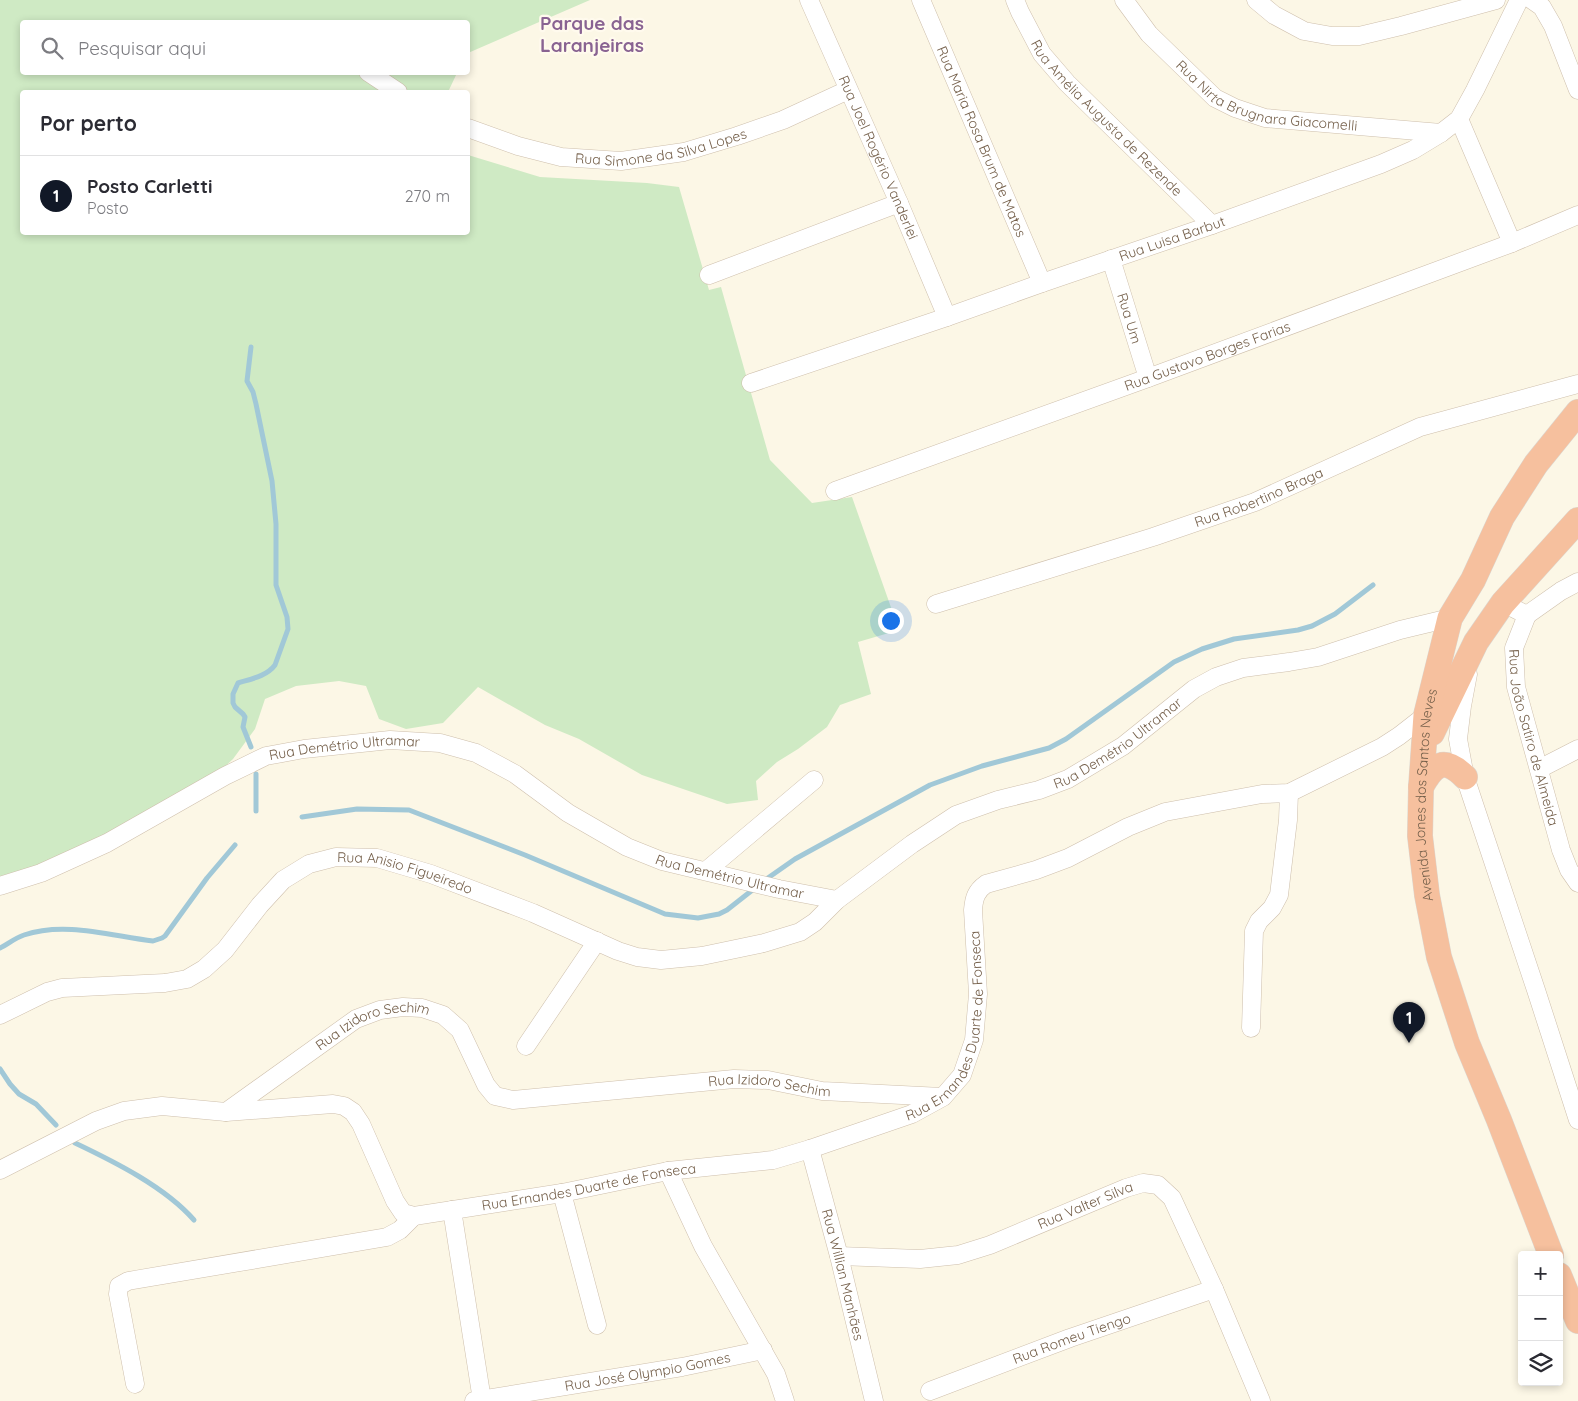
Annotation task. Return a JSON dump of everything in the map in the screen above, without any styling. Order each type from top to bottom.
[{"type":"highway","name":"Avenida Jones dos Santos Neves","points":[[1550,1251],[1467,1043],[1439,957],[1427,895],[1420,836],[1421,787],[1426,715],[1450,618],[1473,580],[1502,517],[1536,464],[1578,412]]},
{"type":"highway","points":[[1423,753],[1476,642],[1503,602],[1578,520]]},
{"type":"highway","points":[[1449,697],[1470,604],[1473,580]]},
{"type":"highway","points":[[1421,787],[1428,775],[1434,768],[1439,766],[1456,768],[1465,777]]},
{"type":"highway","points":[[1563,1285],[1578,1321]]},
{"type":"street","name":"Rua Joel Rogério Vanderlei","points":[[809,0],[947,317]]},
{"type":"street","name":"Rua Maria Rosa Brum de Matos","points":[[921,0],[1042,283]]},
{"type":"street","name":"Rua Amélia Augusta de Rezende","points":[[1015,0],[1042,54],[1067,83],[1212,225]]},
{"type":"street","name":"Rua Nirta Brugnara Giacomelli","points":[[1124,0],[1149,34],[1215,98],[1235,108],[1265,118],[1441,133]]},
{"type":"street","points":[[1256,0],[1274,15],[1304,31],[1332,36],[1359,36],[1496,0]]},
{"type":"street","name":"Rua Luisa Barbut","points":[[751,382],[947,317],[1212,225],[1382,164],[1413,150],[1441,133],[1459,119],[1476,90],[1519,0]]},
{"type":"street","points":[[1532,0],[1542,7],[1553,26],[1578,90]]},
{"type":"street","points":[[372,75],[395,90]]},
{"type":"street","name":"Rua Simone da Silva Lopes","points":[[470,129],[518,146],[562,157],[621,161],[684,152],[737,136],[783,120],[848,90]]},
{"type":"street","points":[[1459,119],[1512,243]]},
{"type":"street","points":[[709,275],[899,203]]},
{"type":"street","name":"Rua Gustavo Borges Farias","points":[[835,491],[1148,378],[1512,243],[1578,215]]},
{"type":"street","name":"Rua Um","points":[[1111,260],[1148,378]]},
{"type":"street","name":"Rua Robertino Braga","points":[[936,604],[1153,537],[1255,502],[1420,427],[1578,384]]},
{"type":"street","points":[[1503,602],[1527,615],[1561,591],[1578,582]]},
{"type":"street","name":"Rua João Satiro de Almeida","points":[[1527,615],[1514,648],[1516,687],[1560,850],[1569,870],[1578,883]]},
{"type":"street","name":"Rua Demétrio Ultramar","points":[[0,886],[41,873],[107,843],[225,776],[266,756],[304,749],[390,740],[440,743],[476,752],[515,774],[568,812],[627,847],[662,860],[772,888],[838,900],[912,844],[956,815],[998,800],[1039,790],[1068,779],[1123,746],[1194,689],[1216,677],[1243,668],[1318,657],[1400,630],[1450,618]]},
{"type":"street","points":[[1458,739],[1462,706],[1476,642]]},
{"type":"street","points":[[1449,697],[1465,777],[1578,1120]]},
{"type":"street","name":"Rua Ernandes Duarte de Fonseca","points":[[414,1216],[562,1193],[668,1170],[772,1160],[912,1114],[943,1097],[962,1075],[974,1040],[978,994],[973,910],[974,897],[986,884],[1036,870],[1068,858],[1128,827],[1164,812],[1262,794],[1289,793],[1382,746],[1399,736],[1426,715]]},
{"type":"street","points":[[1539,770],[1578,749]]},
{"type":"street","points":[[706,871],[814,780]]},
{"type":"street","points":[[1251,1028],[1254,931],[1259,921],[1272,908],[1279,895],[1288,820],[1289,793]]},
{"type":"street","name":"Rua Anisio Figueiredo","points":[[0,1016],[47,992],[62,988],[165,983],[187,978],[204,968],[225,950],[260,905],[283,880],[309,864],[336,857],[377,858],[431,874],[533,913],[631,955],[661,960],[702,956],[764,943],[800,932],[815,922],[838,900]]},
{"type":"street","points":[[526,1046],[597,941]]},
{"type":"street","name":"Rua Izidoro Sechim","points":[[226,1112],[356,1019],[380,1010],[403,1007],[422,1008],[443,1015],[449,1020],[460,1030],[486,1085],[495,1096],[513,1100],[734,1079],[768,1080],[822,1091],[943,1097]]},
{"type":"street","points":[[0,1170],[96,1121],[124,1110],[162,1106],[226,1112],[333,1104],[344,1106],[353,1112],[361,1124],[396,1201],[403,1213],[414,1216],[400,1230],[387,1237],[128,1281],[119,1286],[118,1294],[135,1384]]},
{"type":"street","name":"Rua Willian Manhães","points":[[810,1149],[839,1256],[874,1401]]},
{"type":"street","points":[[668,1170],[703,1246],[776,1374],[785,1401]]},
{"type":"street","name":"Rua Valter Silva","points":[[839,1256],[920,1259],[958,1256],[990,1246],[1126,1188],[1143,1183],[1158,1186],[1172,1198],[1214,1289],[1257,1400]]},
{"type":"street","points":[[562,1193],[597,1325]]},
{"type":"street","points":[[452,1210],[478,1400]]},
{"type":"street","name":"Rua Romeu Tiengo","points":[[930,1391],[1070,1338],[1214,1289]]},
{"type":"street","name":"Rua José Olympio Gomes","points":[[478,1400],[682,1367],[763,1350]]},
{"type":"green space","points":[[0,0],[590,0],[470,52],[470,20],[20,20],[20,75],[456,75],[449,90],[20,90],[20,235],[470,235],[470,156],[540,177],[647,183],[679,187],[709,290],[721,287],[770,460],[812,503],[852,497],[899,630],[858,642],[871,694],[840,705],[827,727],[777,762],[756,781],[758,800],[727,804],[642,775],[579,739],[545,725],[478,687],[443,723],[406,729],[379,719],[366,686],[339,681],[296,686],[265,699],[255,729],[233,759],[201,789],[48,863],[0,879]]},
{"type":"waterway","points":[[251,347],[247,381],[253,392],[256,404],[272,481],[276,524],[276,585],[287,617],[288,629],[272,669],[238,683],[233,694],[235,707],[245,717],[243,727],[251,747]]},
{"type":"waterway","points":[[765,880],[795,859],[930,785],[982,766],[1049,748],[1066,739],[1174,662],[1202,649],[1234,639],[1298,630],[1312,626],[1335,614],[1373,585]]},
{"type":"waterway","points":[[256,774],[256,811]]},
{"type":"waterway","points":[[302,817],[357,809],[409,810],[525,855],[665,914],[698,918],[719,914],[755,888]]},
{"type":"waterway","points":[[0,948],[24,935],[56,929],[72,929],[153,941],[162,938],[207,878],[235,845]]},
{"type":"waterway","points":[[0,1069],[19,1094],[36,1104],[56,1125]]},
{"type":"waterway","points":[[75,1143],[139,1176],[169,1197],[194,1220]]},
{"type":"place","name":"Posto Carletti","points":[[1409,1043]]},
{"type":"district","name":"Parque das Laranjeiras","points":[[592,34]]}]
